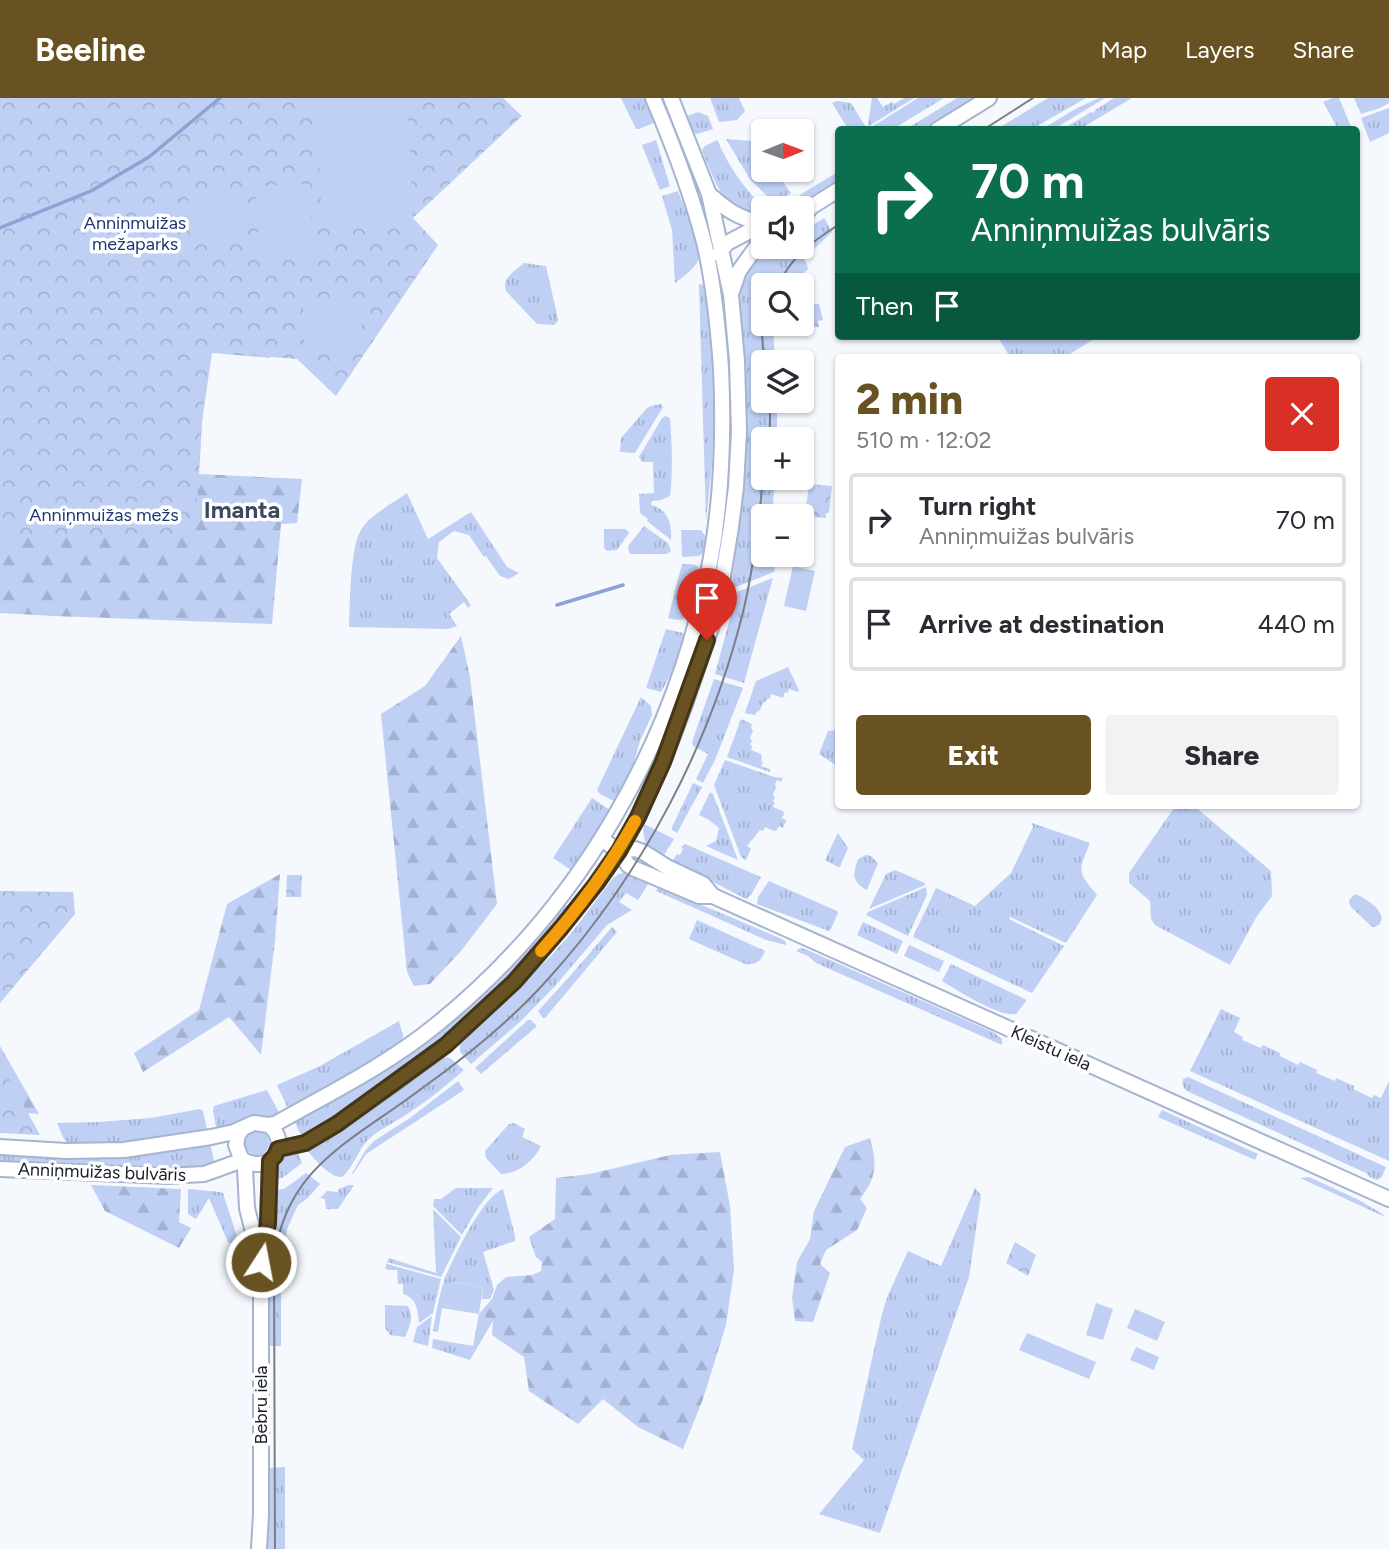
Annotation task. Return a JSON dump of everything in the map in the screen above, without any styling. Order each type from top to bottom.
[{"type":"street","name":"Anniņmuižas bulvāris","points":[[0,1147],[66,1151],[124,1150],[199,1139],[242,1129],[254,1123],[275,1124],[369,1071],[452,1011],[534,931],[590,859],[642,766],[669,703],[693,629],[710,561],[721,471],[723,405],[719,338],[704,244],[690,192],[653,98]]},
{"type":"street","name":"Anniņmuižas bulvāris","points":[[0,1169],[168,1177],[204,1174],[243,1160],[260,1164],[274,1155],[305,1143],[337,1124],[446,1045],[514,982],[561,928],[619,851],[663,762],[702,658],[721,588],[736,487],[739,432],[737,361],[731,295],[709,194],[671,98]]},
{"type":"street","points":[[944,126],[989,98]]},
{"type":"street","points":[[814,205],[835,192]]},
{"type":"street","points":[[709,194],[728,211],[751,220]]},
{"type":"street","points":[[708,266],[727,243],[751,230]]},
{"type":"street","points":[[721,251],[731,254],[751,247]]},
{"type":"street","points":[[731,295],[738,271],[751,255]]},
{"type":"street","name":"Kleistu iela","points":[[601,839],[619,851],[635,849],[643,852],[703,884],[713,896],[1389,1199]]},
{"type":"street","points":[[268,1125],[275,1132],[278,1143],[274,1155]]},
{"type":"street","points":[[242,1129],[236,1145],[243,1160]]},
{"type":"street","name":"Bebru iela","points":[[259,1549],[261,1262],[268,1223],[274,1155]]},
{"type":"street","name":"Bebru iela","points":[[243,1160],[247,1208],[261,1262]]},
{"type":"green space","name":"Anniņmuižas mežs","points":[[0,98],[275,335],[270,358],[212,353],[202,421],[199,474],[302,479],[297,523],[281,524],[272,624],[0,613]]},
{"type":"green space","name":"Anniņmuižas mežaparks","points":[[0,98],[503,98],[522,116],[413,218],[438,245],[336,396],[297,359],[247,355],[210,348],[195,533],[0,538]]},
{"type":"green space","points":[[316,98],[407,98],[413,219],[322,224]]},
{"type":"green space","points":[[621,98],[647,98],[656,122],[636,129]]},
{"type":"green space","points":[[710,98],[739,98],[745,111],[737,120],[719,122]]},
{"type":"green space","points":[[872,98],[877,98],[883,107],[904,98],[914,98],[869,126]]},
{"type":"green space","points":[[918,98],[944,98],[898,126],[873,126]]},
{"type":"green space","points":[[957,98],[974,98],[928,126],[911,126]]},
{"type":"green space","points":[[1048,98],[1086,98],[1037,126],[1002,126]]},
{"type":"green space","points":[[1105,98],[1059,126],[1047,126],[1077,108]]},
{"type":"green space","points":[[1114,98],[1132,98],[1085,126],[1068,126]]},
{"type":"green space","points":[[1339,98],[1351,126],[1336,126],[1323,102]]},
{"type":"green space","points":[[1354,98],[1389,98],[1389,103],[1361,114]]},
{"type":"green space","points":[[832,103],[851,103],[865,126],[846,126]]},
{"type":"green space","points":[[1389,108],[1389,133],[1370,142],[1361,118]]},
{"type":"green space","points":[[698,112],[708,116],[713,129],[697,134],[693,132],[687,116]]},
{"type":"green space","points":[[726,139],[751,141],[750,179]]},
{"type":"green space","points":[[656,140],[670,186],[660,190],[642,145]]},
{"type":"green space","points":[[717,140],[738,177],[753,196],[751,214],[732,204],[722,194],[702,150]]},
{"type":"green space","points":[[835,174],[835,184],[814,196],[799,196]]},
{"type":"green space","points":[[753,182],[783,182],[791,193],[786,196],[767,196]]},
{"type":"green space","points":[[310,184],[313,253],[259,255],[256,186]]},
{"type":"green space","points":[[245,187],[247,239],[190,241],[188,189]]},
{"type":"green space","points":[[678,191],[699,254],[694,267],[675,283],[672,230],[662,196]]},
{"type":"green space","points":[[824,218],[832,232],[814,249],[814,224]]},
{"type":"green space","points":[[755,259],[804,259],[808,269],[804,273],[751,273],[751,336],[774,336],[774,350],[751,350],[751,413],[777,413],[777,427],[751,427],[751,490],[774,490],[773,504],[751,504],[751,567],[775,567],[774,572],[732,587],[743,444],[740,291],[744,276]]},
{"type":"green space","points":[[524,263],[546,266],[558,319],[554,325],[537,324],[506,291],[505,282]]},
{"type":"green space","points":[[699,284],[706,288],[716,375],[712,465],[706,521]]},
{"type":"green space","points":[[303,297],[361,297],[362,346],[304,346]]},
{"type":"green space","points":[[814,304],[819,304],[823,320],[818,321],[819,327],[814,327]]},
{"type":"green space","points":[[999,340],[1093,340],[1070,354],[1008,354]]},
{"type":"green space","points":[[661,404],[663,407],[635,453],[620,452],[621,438],[647,408]]},
{"type":"green space","points":[[665,416],[670,418],[671,428],[670,496],[652,501],[651,505],[661,510],[668,518],[671,540],[640,513],[639,494],[654,493],[653,462],[642,462],[639,457]]},
{"type":"green space","points":[[814,484],[832,486],[826,518],[814,517],[814,504],[806,504],[808,490],[814,490]]},
{"type":"green space","points":[[407,493],[428,539],[471,512],[507,567],[519,573],[509,579],[500,576],[469,535],[454,531],[439,542],[437,558],[471,605],[468,608],[464,602],[449,614],[457,626],[448,629],[349,627],[351,576],[357,538],[370,519]]},
{"type":"green space","points":[[644,526],[668,543],[671,551],[667,554],[630,554],[629,545]]},
{"type":"green space","points":[[604,529],[625,529],[629,533],[617,550],[607,551],[604,548]]},
{"type":"green space","points":[[681,530],[701,530],[706,537],[705,552],[699,556],[683,557]]},
{"type":"green space","points":[[682,564],[698,567],[699,582],[692,612],[684,619],[675,620],[668,618]]},
{"type":"green space","points":[[793,567],[815,571],[806,611],[784,606]]},
{"type":"green space","points":[[773,578],[744,683],[715,674],[737,592]]},
{"type":"green space","points":[[666,629],[683,633],[685,638],[675,667],[661,692],[646,688]]},
{"type":"green space","points":[[461,636],[470,677],[497,904],[461,951],[430,984],[414,986],[407,972],[381,714],[425,686]]},
{"type":"green space","points":[[788,667],[798,692],[789,689],[783,698],[771,694],[770,699],[763,703],[755,715],[745,713],[756,681]]},
{"type":"green space","points":[[714,679],[743,688],[715,760],[703,783],[696,779],[708,754],[693,746],[692,742]]},
{"type":"green space","points":[[641,697],[651,706],[652,715],[640,741],[632,769],[614,801],[597,790]]},
{"type":"green space","points":[[741,719],[752,724],[751,750],[761,754],[761,766],[770,769],[770,772],[727,757]]},
{"type":"green space","points":[[835,730],[835,765],[819,754],[828,731]]},
{"type":"green space","points":[[725,760],[783,778],[775,784],[773,807],[783,811],[782,818],[786,820],[783,828],[779,826],[774,831],[765,827],[763,831],[760,830],[747,846],[751,849],[746,860],[741,857],[714,785]]},
{"type":"green space","points":[[693,783],[702,787],[677,833],[672,827]]},
{"type":"green space","points":[[710,792],[738,860],[706,846],[716,841],[719,828],[699,815]]},
{"type":"green space","points":[[592,798],[610,810],[571,870],[553,858]]},
{"type":"green space","points":[[1173,809],[1198,809],[1271,871],[1272,896],[1257,916],[1230,965],[1155,925],[1151,919],[1150,901],[1129,883],[1129,873]]},
{"type":"green space","points":[[1032,823],[1090,843],[1082,871],[1097,895],[1066,943],[1010,917],[1009,919],[1064,946],[1032,993],[913,937],[936,888],[975,906],[1011,873],[1033,827]]},
{"type":"green space","points":[[644,824],[674,839],[661,860],[660,854],[645,842]]},
{"type":"green space","points":[[838,833],[848,848],[840,867],[825,860]]},
{"type":"green space","points":[[685,844],[761,877],[751,895],[746,899],[686,868],[683,872],[670,865],[677,854],[680,855],[683,849],[681,847]]},
{"type":"green space","points":[[866,855],[878,863],[867,890],[858,883],[854,873],[858,859]]},
{"type":"green space","points":[[895,870],[925,885],[869,909],[886,874]]},
{"type":"green space","points":[[627,872],[650,881],[638,900],[626,893],[619,902],[632,910],[607,925],[521,1021],[471,1064],[460,1052],[460,1041],[550,957],[613,878]]},
{"type":"green space","points":[[280,874],[261,1055],[229,1017],[143,1072],[134,1053],[199,1010],[227,904]]},
{"type":"green space","points":[[287,875],[302,875],[301,897],[286,897]]},
{"type":"green space","points":[[769,881],[837,911],[831,929],[829,931],[757,904],[758,897]]},
{"type":"green space","points":[[659,885],[671,889],[670,893],[782,939],[786,945],[766,940],[656,891]]},
{"type":"green space","points":[[926,887],[927,895],[908,936],[866,915],[868,912]]},
{"type":"green space","points":[[0,891],[73,892],[75,914],[0,1003]]},
{"type":"green space","points":[[1355,894],[1378,910],[1382,919],[1380,924],[1372,927],[1350,906],[1349,900]]},
{"type":"green space","points":[[565,904],[568,909],[557,924],[509,978],[442,1041],[303,1139],[292,1117],[491,984],[531,944]]},
{"type":"green space","points":[[697,920],[765,951],[756,963],[745,964],[689,939]]},
{"type":"green space","points":[[863,922],[903,941],[897,954],[857,935]]},
{"type":"green space","points":[[612,927],[617,932],[543,1018],[538,1011]]},
{"type":"green space","points":[[909,945],[944,961],[939,972],[904,956]]},
{"type":"green space","points":[[800,948],[993,1032],[1002,1039],[1002,1045],[816,963],[796,951]]},
{"type":"green space","points":[[951,964],[1027,1000],[1016,1014],[989,1008],[942,981]]},
{"type":"green space","points":[[1221,1009],[1240,1018],[1234,1032],[1243,1037],[1242,1040],[1261,1048],[1263,1045],[1298,1065],[1300,1062],[1317,1070],[1316,1073],[1354,1086],[1353,1089],[1372,1098],[1374,1095],[1381,1098],[1389,1081],[1389,1161],[1190,1071]]},
{"type":"green space","points":[[528,1020],[536,1027],[481,1074],[475,1068]]},
{"type":"green space","points":[[399,1021],[402,1042],[289,1111],[277,1085],[320,1066]]},
{"type":"green space","points":[[0,1046],[39,1114],[0,1111]]},
{"type":"green space","points":[[441,1057],[450,1058],[464,1070],[422,1104],[370,1138],[344,1175],[337,1177],[332,1174],[307,1150],[305,1146],[323,1135],[332,1136]]},
{"type":"green space","points":[[0,1062],[40,1135],[0,1133]]},
{"type":"green space","points":[[1188,1077],[1386,1167],[1382,1177],[1377,1180],[1370,1177],[1187,1091],[1183,1086],[1183,1079]]},
{"type":"green space","points":[[458,1081],[464,1090],[366,1154],[351,1175],[374,1141],[410,1118]]},
{"type":"green space","points":[[267,1090],[281,1116],[217,1131],[214,1106]]},
{"type":"green space","points":[[200,1109],[203,1111],[208,1134],[137,1142],[74,1146],[65,1140],[57,1123],[151,1118]]},
{"type":"green space","points":[[1162,1110],[1258,1154],[1255,1160],[1158,1117]]},
{"type":"green space","points":[[514,1123],[525,1129],[522,1137],[541,1146],[524,1166],[501,1174],[486,1158],[485,1151],[509,1124]]},
{"type":"green space","points":[[257,1131],[265,1135],[269,1143],[265,1151],[257,1155],[249,1151],[245,1143],[249,1135]]},
{"type":"green space","points":[[870,1138],[874,1170],[870,1184],[860,1199],[867,1208],[857,1230],[826,1250],[820,1264],[830,1273],[813,1322],[795,1321],[792,1298],[797,1262],[810,1239],[814,1211],[845,1147]]},
{"type":"green space","points":[[210,1142],[215,1166],[201,1170],[0,1163],[0,1155],[125,1157]]},
{"type":"green space","points":[[296,1149],[302,1163],[282,1178],[272,1180],[278,1160]]},
{"type":"green space","points":[[720,1152],[730,1206],[734,1270],[726,1325],[703,1399],[683,1449],[638,1427],[603,1399],[578,1424],[529,1391],[524,1357],[492,1335],[493,1320],[479,1314],[492,1299],[497,1285],[506,1277],[532,1275],[541,1271],[542,1262],[536,1257],[529,1237],[555,1219],[556,1178],[590,1174],[670,1155]]},
{"type":"green space","points":[[306,1173],[320,1184],[298,1205],[287,1229],[284,1261],[281,1262],[281,1346],[271,1346],[266,1342],[266,1270],[272,1191],[284,1189]]},
{"type":"green space","points":[[1309,1177],[1359,1200],[1384,1215],[1300,1178]]},
{"type":"green space","points":[[91,1185],[181,1189],[179,1222],[191,1228],[179,1248],[105,1211]]},
{"type":"green space","points":[[354,1185],[338,1209],[326,1209],[325,1199],[320,1198],[327,1191],[338,1192],[338,1189]]},
{"type":"green space","points":[[456,1188],[493,1188],[462,1235],[433,1206],[434,1199],[441,1199]]},
{"type":"green space","points":[[975,1188],[981,1195],[969,1277],[880,1533],[819,1514],[864,1460],[852,1449],[882,1314],[908,1251],[941,1266]]},
{"type":"green space","points":[[188,1189],[223,1193],[241,1249],[228,1242],[209,1198],[196,1219],[188,1214]]},
{"type":"green space","points":[[503,1189],[515,1241],[483,1252],[494,1290],[490,1299],[482,1299],[483,1287],[453,1282],[448,1309],[442,1308],[438,1332],[433,1331],[443,1284],[455,1257],[478,1215],[495,1194]]},
{"type":"green space","points":[[433,1209],[461,1237],[441,1277],[387,1262],[389,1258],[436,1273]]},
{"type":"green space","points":[[1015,1242],[1036,1255],[1028,1276],[1006,1263]]},
{"type":"green space","points":[[387,1264],[441,1279],[433,1313],[419,1323],[414,1302],[403,1294],[403,1284],[398,1284],[397,1270],[388,1270],[385,1268]]},
{"type":"green space","points":[[452,1282],[483,1287],[479,1314],[448,1309]]},
{"type":"green space","points":[[1096,1303],[1113,1309],[1103,1340],[1086,1335]]},
{"type":"green space","points":[[385,1305],[408,1306],[411,1318],[405,1337],[390,1335],[385,1328]]},
{"type":"green space","points":[[1135,1309],[1165,1322],[1157,1341],[1127,1328]]},
{"type":"green space","points":[[479,1314],[494,1319],[470,1360],[432,1348],[433,1339],[473,1346]]},
{"type":"green space","points":[[432,1316],[428,1346],[413,1342],[417,1327]]},
{"type":"green space","points":[[1027,1333],[1096,1362],[1089,1379],[1019,1350]]},
{"type":"green space","points":[[1136,1347],[1159,1357],[1154,1370],[1130,1360]]},
{"type":"green space","points":[[285,1467],[285,1549],[267,1549],[267,1468]]},
{"type":"waterway","points":[[0,228],[91,191],[149,157],[220,98]]},
{"type":"waterway","points":[[557,605],[623,585]]},
{"type":"tram line","points":[[989,126],[1033,98]]},
{"type":"tram line","points":[[785,273],[804,251],[835,227]]},
{"type":"tram line","points":[[762,336],[763,350]]},
{"type":"tram line","points":[[770,413],[770,427]]},
{"type":"tram line","points":[[275,1549],[274,1263],[280,1230],[291,1202],[307,1179],[347,1141],[455,1064],[519,1009],[583,938],[614,896],[669,805],[713,709],[748,592],[762,490]]},
{"type":"slow traffic","points":[[541,951],[596,884],[619,851],[635,821]]},
{"type":"district","name":"Imanta","points":[[242,509]]},
{"type":"route","points":[[261,1262],[268,1223],[270,1161],[278,1149],[305,1143],[337,1124],[446,1045],[514,982],[561,928],[619,851],[638,817],[663,762],[707,640]]}]
